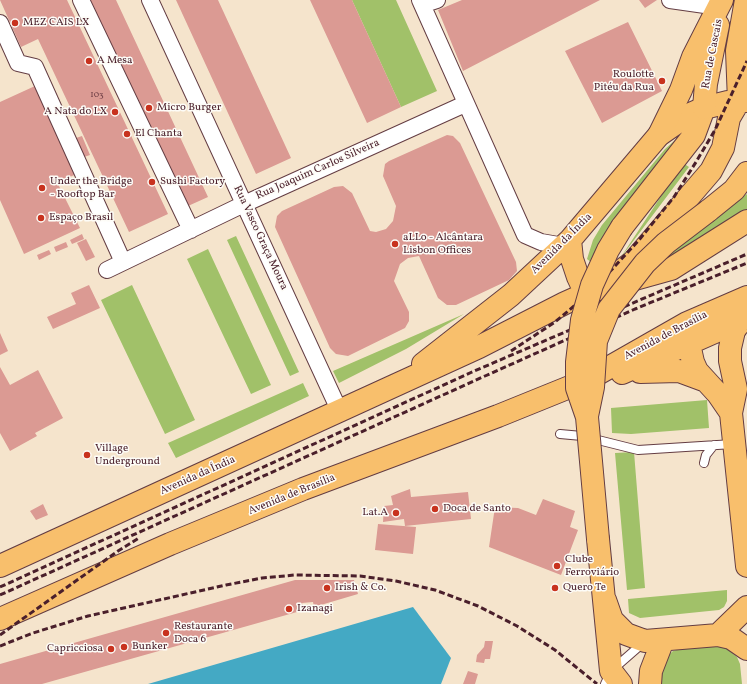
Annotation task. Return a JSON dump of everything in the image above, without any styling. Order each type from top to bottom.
[{"type":"main road","name":"Rua de Cascais","points":[[744,105],[737,51],[746,0]]},
{"type":"main road","name":"Rua de Cascais","points":[[587,417],[577,388],[577,355],[582,320],[597,272],[622,227],[694,135],[704,108],[706,84],[722,2]]},
{"type":"main road","points":[[659,135],[681,90],[693,58],[722,2]]},
{"type":"main road","points":[[740,29],[747,51]]},
{"type":"main road","points":[[567,243],[578,277],[589,293],[633,262],[711,171],[724,148],[729,118],[744,105]]},
{"type":"main road","name":"Avenida da Índia","points":[[396,385],[511,295],[567,243],[659,135],[688,115],[704,108],[744,105]]},
{"type":"main road","points":[[612,680],[587,417],[593,387],[596,341],[610,309],[644,263],[666,243],[745,179]]},
{"type":"main road","name":"Avenida da Índia","points":[[0,566],[340,412],[480,347],[589,293],[672,269],[747,221]]},
{"type":"main road","name":"Avenida de Brasília","points":[[0,619],[170,544],[303,489],[498,416],[587,380],[658,339],[708,313],[747,297]]},
{"type":"main road","points":[[708,313],[693,327],[693,362],[731,412]]},
{"type":"main road","points":[[747,318],[738,325],[731,338],[730,361],[736,388],[731,412],[735,444],[743,477],[747,566]]},
{"type":"main road","name":"Avenida de Brasília","points":[[587,380],[617,375],[694,339],[747,318]]},
{"type":"main road","points":[[658,339],[674,334],[694,339],[720,354],[732,370]]},
{"type":"main road","points":[[617,375],[668,370],[691,374],[706,381]]},
{"type":"main road","points":[[604,600],[612,620],[626,634],[654,641],[718,636],[731,638],[747,649]]},
{"type":"main road","points":[[718,636],[747,607]]},
{"type":"main road","points":[[650,684],[654,641]]},
{"type":"street","points":[[81,0],[191,230]]},
{"type":"street","name":"Rua Vasco Graça Moura","points":[[150,0],[340,412]]},
{"type":"street","points":[[670,0],[722,2]]},
{"type":"street","points":[[429,1],[465,104],[525,235],[541,242],[567,243]]},
{"type":"street","points":[[0,23],[18,63],[34,67],[123,262]]},
{"type":"street","name":"Rua Joaquim Carlos Silveira","points":[[107,270],[244,204],[465,104]]},
{"type":"lane","points":[[560,434],[582,436],[630,450],[735,444]]},
{"type":"lane","points":[[704,463],[706,455],[714,445]]},
{"type":"lane","points":[[612,680],[654,641]]},
{"type":"green space","points":[[352,0],[396,0],[437,91],[401,107]]},
{"type":"green space","points":[[689,128],[593,264],[587,259],[593,240],[602,225],[665,149]]},
{"type":"green space","points":[[683,163],[689,167],[619,260]]},
{"type":"green space","points":[[747,194],[747,213],[662,264],[657,261],[713,216]]},
{"type":"green space","points":[[236,236],[299,372],[290,376],[227,240]]},
{"type":"green space","points":[[208,249],[271,385],[251,394],[187,259]]},
{"type":"green space","points":[[132,285],[195,420],[165,434],[101,300]]},
{"type":"green space","points":[[464,314],[406,349],[339,383],[333,371]]},
{"type":"green space","points":[[303,383],[309,396],[176,458],[168,443]]},
{"type":"green space","points":[[707,400],[709,428],[631,434],[612,433],[611,408]]},
{"type":"green space","points":[[634,452],[645,588],[627,590],[615,453]]},
{"type":"green space","points":[[727,590],[727,601],[724,607],[719,610],[640,618],[629,613],[628,599]]},
{"type":"green space","points":[[718,645],[726,648],[737,657],[740,664],[742,684],[660,684],[659,677],[665,658],[673,651]]},
{"type":"water","points":[[413,607],[451,658],[441,684],[148,684]]},
{"type":"building","points":[[0,0],[67,0],[168,214],[129,232],[38,39],[21,47]]},
{"type":"building","points":[[90,0],[116,0],[208,197],[188,206]]},
{"type":"building","points":[[176,0],[218,0],[291,158],[256,174]]},
{"type":"building","points":[[310,0],[352,0],[401,107],[367,123]]},
{"type":"building","points":[[462,0],[600,0],[463,71],[438,10]]},
{"type":"building","points":[[639,0],[657,0],[645,8]]},
{"type":"building","points":[[628,22],[662,91],[602,123],[565,51]]},
{"type":"building","points":[[35,86],[77,174],[57,182],[80,228],[24,254],[0,200],[0,102]]},
{"type":"building","name":"aLLo - Alcântara Lisbon Offices","points":[[447,135],[453,136],[460,143],[516,262],[517,271],[509,280],[456,305],[447,305],[438,298],[419,256],[408,258],[400,264],[394,281],[409,312],[409,321],[405,328],[348,356],[336,354],[330,348],[275,227],[277,216],[282,211],[334,187],[343,186],[352,193],[370,231],[376,232],[386,229],[393,221],[396,206],[383,176],[385,164]]},
{"type":"building","points":[[82,136],[90,155],[84,157],[76,138]]},
{"type":"building","points":[[82,234],[84,239],[72,244],[70,240]]},
{"type":"building","points":[[86,239],[95,257],[86,261],[77,243]]},
{"type":"building","points":[[66,242],[68,247],[56,252],[54,247]]},
{"type":"building","points":[[49,250],[51,254],[39,260],[37,255]]},
{"type":"building","points":[[89,285],[100,308],[53,329],[47,317],[76,304],[71,293]]},
{"type":"building","points":[[0,333],[8,351],[0,355]]},
{"type":"building","points":[[0,367],[10,385],[38,370],[63,418],[35,433],[37,436],[10,451],[0,433]]},
{"type":"building","points":[[410,489],[411,497],[468,492],[471,519],[405,526],[404,519],[383,522],[384,506],[393,505],[391,496]]},
{"type":"building","points":[[543,499],[575,511],[570,527],[578,530],[561,575],[489,547],[495,507],[518,508],[536,515]]},
{"type":"building","points":[[43,504],[48,515],[36,520],[30,511]]},
{"type":"building","points":[[378,524],[416,527],[413,554],[375,550]]},
{"type":"building","points":[[295,580],[354,580],[358,594],[314,607],[313,602],[302,603],[304,610],[42,684],[0,684],[0,664]]},
{"type":"building","points":[[485,641],[493,641],[490,659],[485,659],[484,663],[476,662],[477,655],[484,647]]},
{"type":"building","points":[[468,671],[478,674],[475,684],[463,684]]},
{"type":"railway","points":[[511,351],[555,322],[592,291],[639,240],[674,197],[715,130],[747,61]]},
{"type":"railway","points":[[0,587],[472,372],[747,254]]},
{"type":"railway","points":[[0,595],[635,309],[747,263]]},
{"type":"railway","points":[[0,635],[118,551],[139,538]]},
{"type":"railway","points":[[0,646],[33,633],[88,616],[226,585],[262,578],[295,575],[360,576],[396,581],[435,590],[478,606],[517,626],[555,650],[597,684]]},
{"type":"place","name":"MEZ CAIS LX","points":[[15,23]]},
{"type":"place","name":"A Mesa","points":[[89,61]]},
{"type":"place","name":"Roulotte Pitéu da Rua","points":[[662,81]]},
{"type":"place","name":"Micro Burger","points":[[149,108]]},
{"type":"place","name":"A Nata do LX","points":[[115,112]]},
{"type":"place","name":"El Chanta","points":[[127,134]]},
{"type":"place","name":"Sushi Factory","points":[[152,182]]},
{"type":"place","name":"Under the Bridge - Rooftop Bar","points":[[42,188]]},
{"type":"place","name":"Espaço Brasil","points":[[41,218]]},
{"type":"place","name":"aLLo - Alcântara Lisbon Offices","points":[[395,244]]},
{"type":"place","name":"Village Underground","points":[[87,455]]},
{"type":"place","name":"Doca de Santo","points":[[435,509]]},
{"type":"place","name":"Lat.A","points":[[396,513]]},
{"type":"place","name":"Clube Ferroviário","points":[[557,566]]},
{"type":"place","name":"Irish & Co.","points":[[327,588]]},
{"type":"place","name":"Quero Te","points":[[555,588]]},
{"type":"place","name":"Izanagi","points":[[289,609]]},
{"type":"place","name":"Restaurante Doca 6","points":[[166,633]]},
{"type":"place","name":"Bunker","points":[[124,647]]},
{"type":"place","name":"Capricciosa","points":[[111,649]]}]
